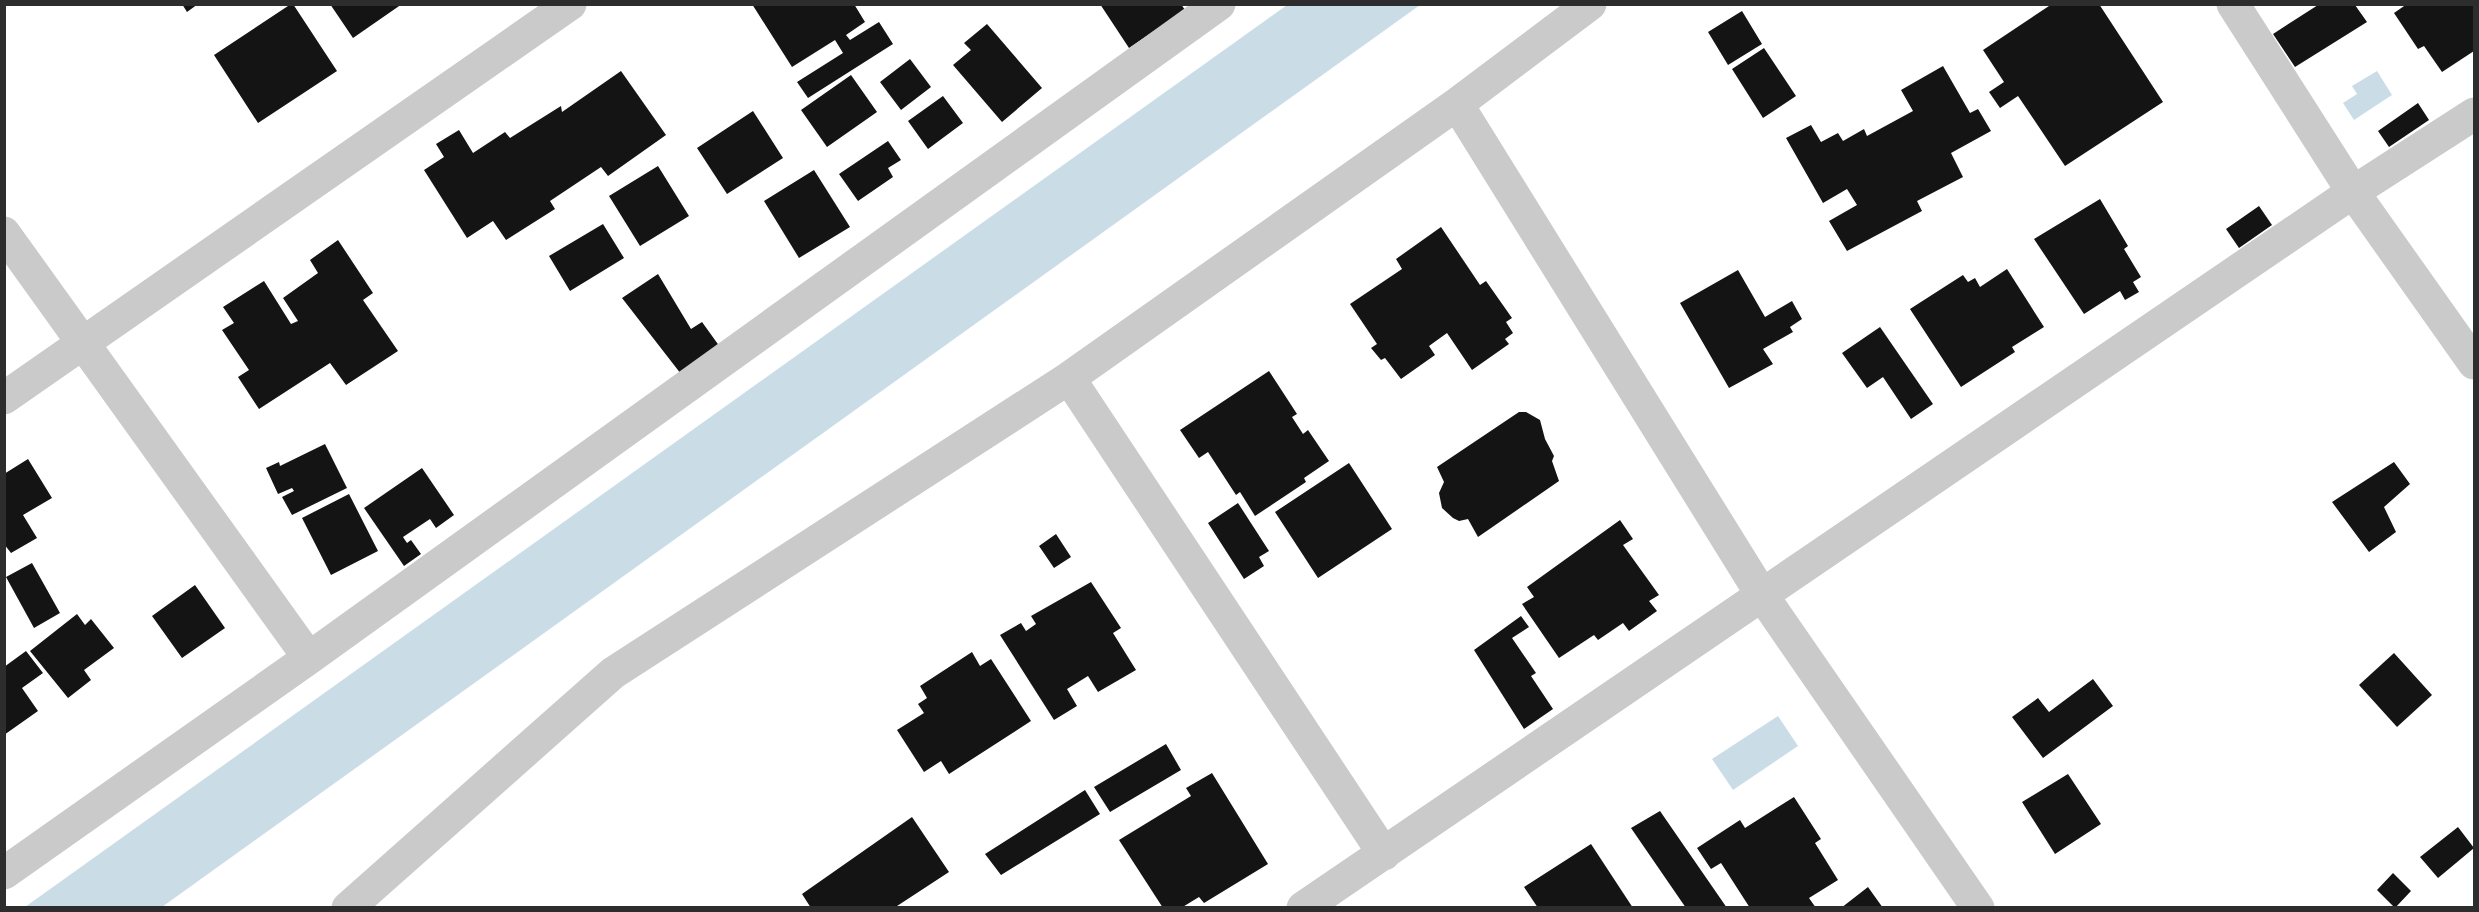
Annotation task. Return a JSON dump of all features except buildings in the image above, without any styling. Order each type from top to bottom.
[{"type":"street","points":[[4,398],[570,4]]},
{"type":"street","points":[[4,873],[309,658],[1219,4]]},
{"type":"street","points":[[348,908],[613,673],[1070,378],[1457,104],[1590,4]]},
{"type":"street","points":[[2233,4],[2353,192],[2475,363]]},
{"type":"street","points":[[1457,104],[1762,595],[1978,908]]},
{"type":"street","points":[[1319,903],[1384,854],[1762,595],[2353,192],[2475,114]]},
{"type":"street","points":[[4,233],[309,658]]},
{"type":"street","points":[[1070,378],[1384,854]]},
{"type":"water","points":[[1287,5],[1420,5],[162,907],[25,907]]},
{"type":"water","points":[[2377,71],[2392,95],[2354,120],[2343,103],[2357,94],[2352,86]]},
{"type":"water","points":[[1778,716],[1798,746],[1733,790],[1712,759]]}]
